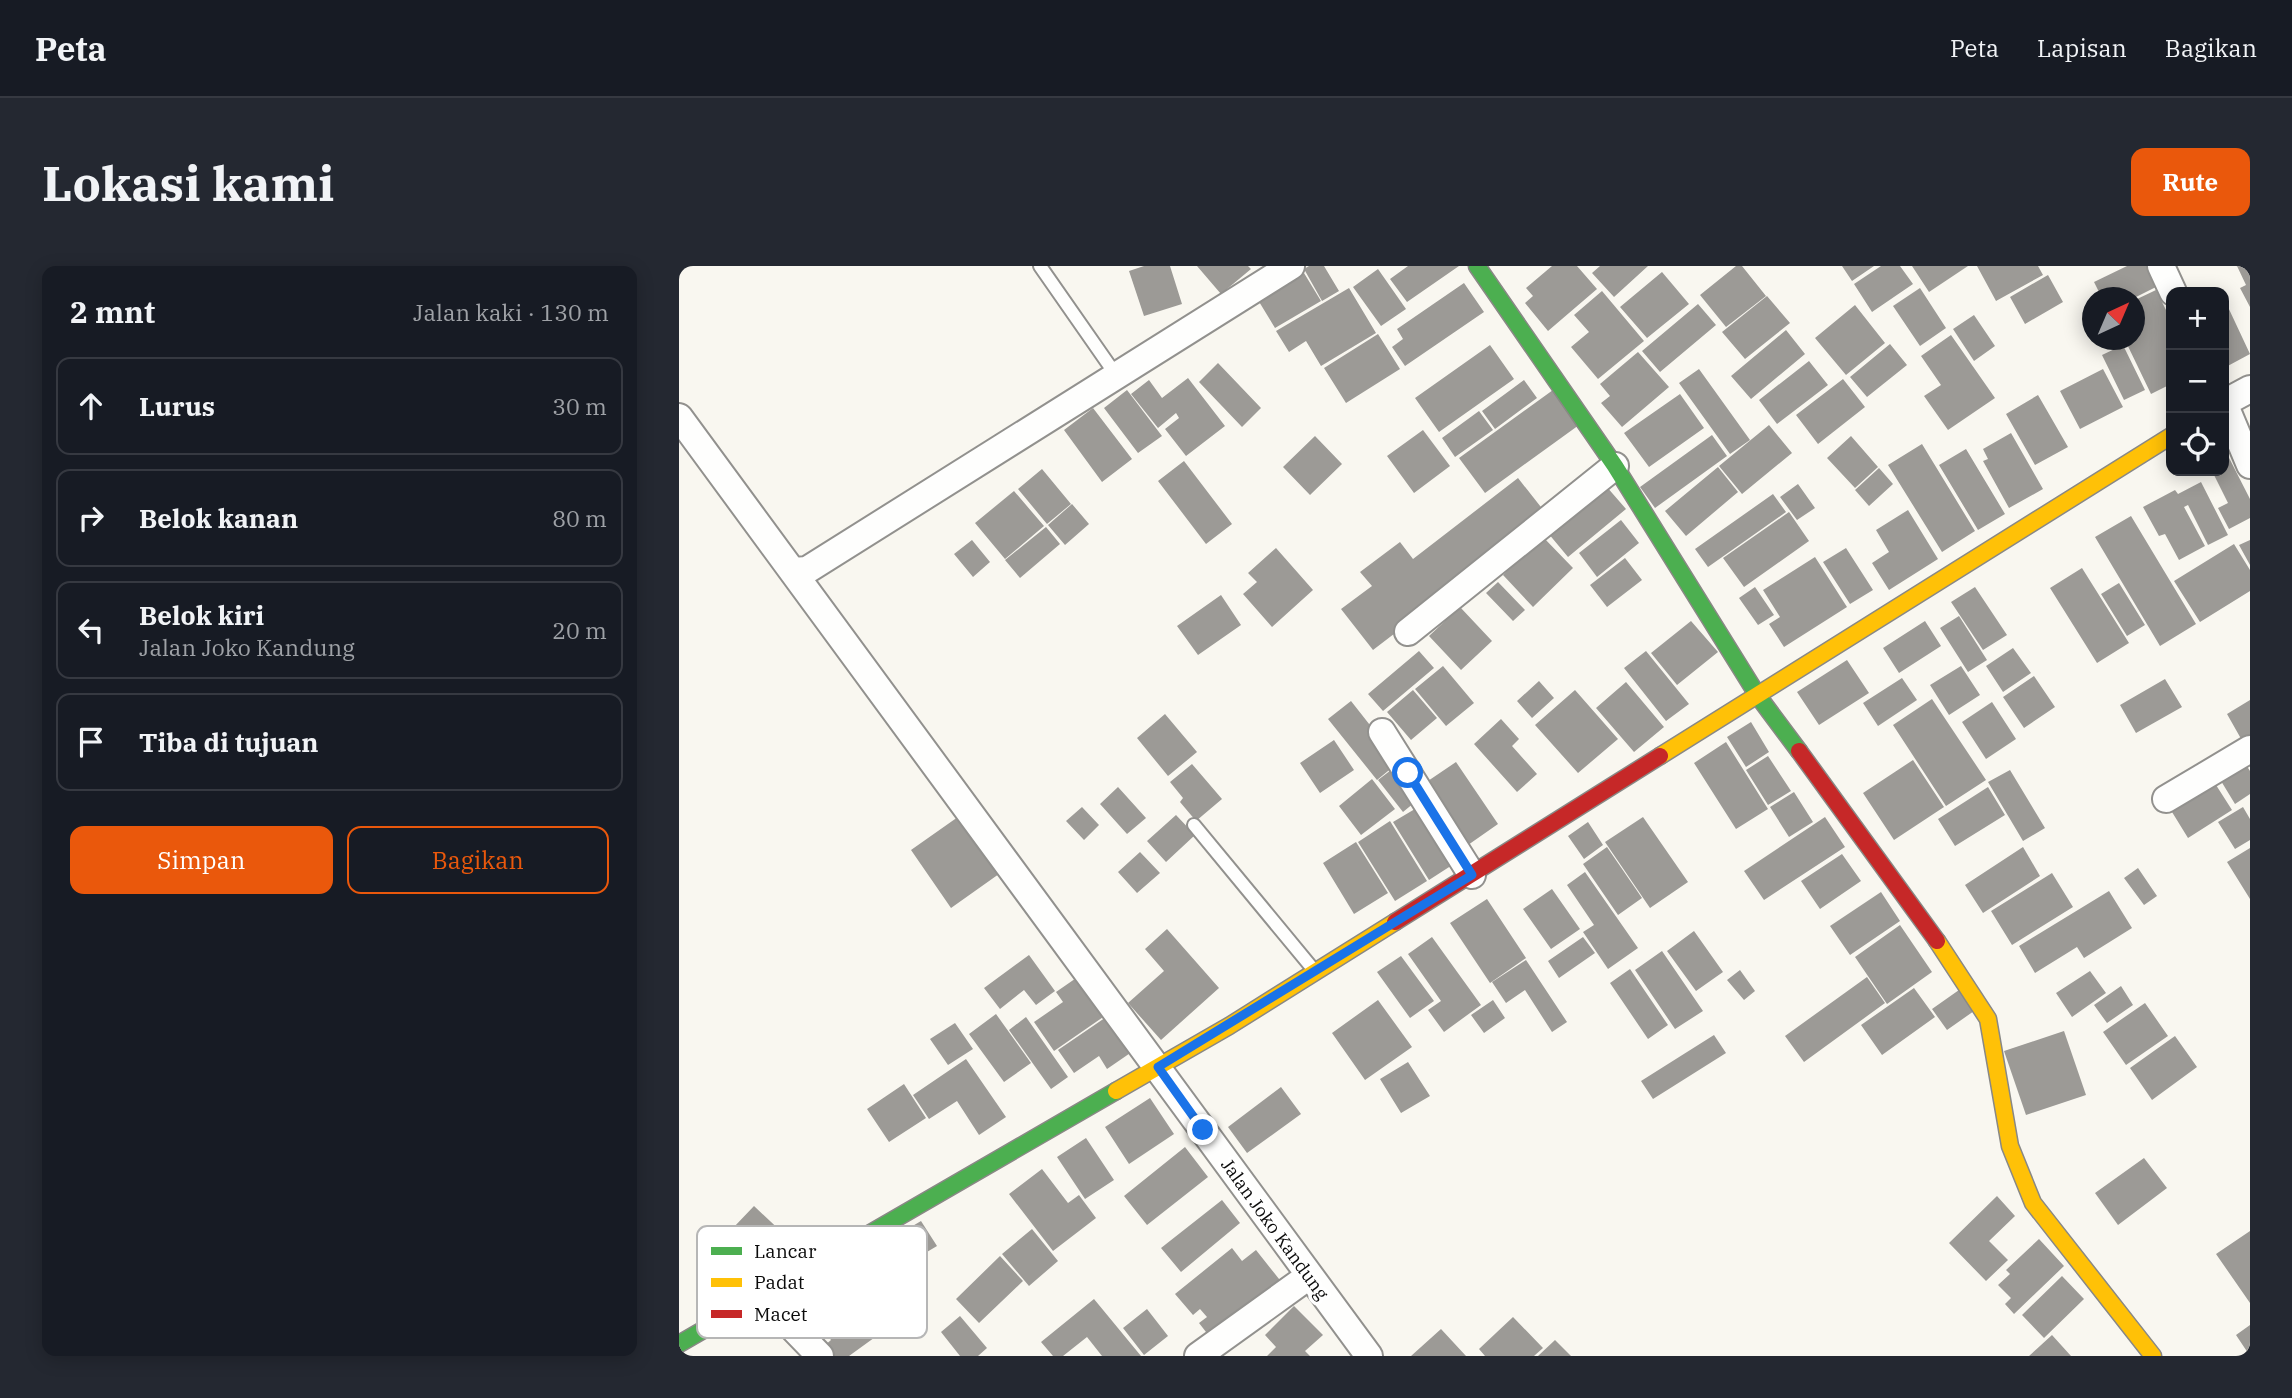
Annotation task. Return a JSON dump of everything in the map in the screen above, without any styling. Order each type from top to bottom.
[{"type":"street","points":[[793,571],[807,570],[1291,266]]},
{"type":"street","points":[[1477,266],[1615,466],[1758,696],[1906,895],[1988,1019],[2010,1146],[2028,1193],[2062,1242],[2153,1356]]},
{"type":"street","points":[[2161,266],[2171,287]]},
{"type":"street","points":[[2250,388],[2224,403],[2250,465]]},
{"type":"street","name":"Jalan Joko Kandung","points":[[679,417],[1369,1356]]},
{"type":"street","points":[[887,1226],[1229,1026],[2166,439]]},
{"type":"street","points":[[1408,632],[1615,466]]},
{"type":"street","points":[[1382,732],[1472,875]]},
{"type":"street","points":[[2166,799],[2250,749]]},
{"type":"street","points":[[1198,1356],[1309,1276]]},
{"type":"street","points":[[679,1345],[697,1335]]},
{"type":"street","points":[[803,1338],[820,1356]]},
{"type":"lane","points":[[1040,266],[1116,374]]},
{"type":"lane","points":[[1194,825],[1316,972]]},
{"type":"building","points":[[1144,266],[1170,266],[1182,304],[1144,316],[1129,271]]},
{"type":"building","points":[[1197,266],[1248,266],[1251,269],[1221,294]]},
{"type":"building","points":[[1309,266],[1324,266],[1339,291],[1322,301],[1304,269]]},
{"type":"building","points":[[1408,266],[1459,266],[1407,302],[1390,279]]},
{"type":"building","points":[[1552,266],[1577,266],[1597,289],[1548,331],[1525,303],[1533,296],[1526,288]]},
{"type":"building","points":[[1600,266],[1648,266],[1614,297],[1592,273]]},
{"type":"building","points":[[1736,266],[1742,266],[1766,296],[1726,327],[1700,295]]},
{"type":"building","points":[[1842,266],[1874,266],[1852,281]]},
{"type":"building","points":[[1881,266],[1900,266],[1913,284],[1872,312],[1854,284]]},
{"type":"building","points":[[1912,266],[1968,266],[1929,292]]},
{"type":"building","points":[[1977,266],[2038,266],[2043,275],[1996,301]]},
{"type":"building","points":[[2127,266],[2154,266],[2162,284],[2145,292],[2145,287],[2096,287],[2094,282]]},
{"type":"building","points":[[2237,266],[2250,266],[2250,307],[2240,288],[2246,285]]},
{"type":"building","points":[[1378,269],[1406,309],[1381,326],[1353,287]]},
{"type":"building","points":[[1662,272],[1689,304],[1647,338],[1620,307]]},
{"type":"building","points":[[1304,273],[1321,301],[1275,328],[1258,300]]},
{"type":"building","points":[[2048,275],[2063,302],[2025,324],[2010,297]]},
{"type":"building","points":[[1464,283],[1484,312],[1405,366],[1392,347],[1403,339],[1397,329]]},
{"type":"building","points":[[1349,288],[1376,333],[1321,366],[1306,341],[1289,352],[1276,331]]},
{"type":"building","points":[[1920,288],[1946,328],[1920,346],[1893,306]]},
{"type":"building","points":[[2156,290],[2166,310],[2166,386],[2151,394],[2130,350],[2145,350],[2145,295]]},
{"type":"building","points":[[1602,291],[1644,341],[1598,379],[1571,347],[1589,332],[1574,315]]},
{"type":"building","points":[[1767,296],[1790,323],[1745,359],[1722,332]]},
{"type":"building","points":[[1698,304],[1716,325],[1660,372],[1642,351]]},
{"type":"building","points":[[1855,305],[1885,343],[1846,375],[1815,338]]},
{"type":"building","points":[[2229,309],[2250,354],[2229,365]]},
{"type":"building","points":[[1974,315],[1995,346],[1974,361],[1953,329]]},
{"type":"building","points":[[1786,330],[1805,354],[1751,399],[1731,376]]},
{"type":"building","points":[[1378,334],[1400,369],[1346,403],[1324,368]]},
{"type":"building","points":[[1951,335],[1995,398],[1948,430],[1924,396],[1941,385],[1921,356]]},
{"type":"building","points":[[1890,344],[1907,365],[1867,397],[1850,377]]},
{"type":"building","points":[[1490,345],[1514,379],[1439,432],[1415,398]]},
{"type":"building","points":[[2112,350],[2125,350],[2145,390],[2124,400],[2102,355]]},
{"type":"building","points":[[1638,352],[1669,387],[1622,427],[1601,403],[1610,396],[1600,384]]},
{"type":"building","points":[[1809,361],[1828,385],[1777,424],[1759,400]]},
{"type":"building","points":[[1218,363],[1261,408],[1242,427],[1199,382]]},
{"type":"building","points":[[1699,369],[1750,440],[1730,454],[1679,383]]},
{"type":"building","points":[[2103,369],[2123,407],[2080,429],[2060,391]]},
{"type":"building","points":[[1188,378],[1225,426],[1186,456],[1165,429],[1179,418],[1176,413],[1158,428],[1131,394],[1149,380],[1162,398]]},
{"type":"building","points":[[1843,379],[1865,407],[1818,444],[1796,415]]},
{"type":"building","points":[[1524,380],[1537,398],[1495,429],[1482,411]]},
{"type":"building","points":[[1127,390],[1162,436],[1138,453],[1104,408]]},
{"type":"building","points":[[1553,390],[1579,425],[1485,493],[1459,458]]},
{"type":"building","points":[[1680,394],[1704,428],[1649,467],[1624,433]]},
{"type":"building","points":[[2038,395],[2068,447],[2035,465],[2006,414]]},
{"type":"building","points":[[1093,408],[1132,459],[1102,482],[1064,430]]},
{"type":"building","points":[[1479,411],[1493,430],[1455,457],[1442,438]]},
{"type":"building","points":[[1769,425],[1792,453],[1742,494],[1719,466]]},
{"type":"building","points":[[1423,430],[1450,466],[1414,493],[1387,456]]},
{"type":"building","points":[[2011,433],[2043,489],[2009,508],[1983,461],[1988,459],[1983,449]]},
{"type":"building","points":[[1712,435],[1727,456],[1655,508],[1640,487]]},
{"type":"building","points":[[1315,436],[1342,464],[1310,495],[1283,467]]},
{"type":"building","points":[[1851,436],[1878,467],[1855,488],[1827,458]]},
{"type":"building","points":[[1922,444],[1975,531],[1942,552],[1888,465]]},
{"type":"building","points":[[1966,449],[2005,514],[1978,530],[1939,465]]},
{"type":"building","points":[[2229,458],[2250,499],[2250,518],[2229,529],[2218,508],[2228,503],[2214,476],[2229,476]]},
{"type":"building","points":[[1184,461],[1232,524],[1206,544],[1158,481]]},
{"type":"building","points":[[1718,467],[1738,492],[1686,536],[1665,511]]},
{"type":"building","points":[[1879,468],[1893,484],[1869,506],[1855,490]]},
{"type":"building","points":[[1042,469],[1071,504],[1047,524],[1018,489]]},
{"type":"building","points":[[1518,478],[1548,516],[1373,650],[1341,609],[1372,586],[1360,572],[1400,542],[1413,559]]},
{"type":"building","points":[[2201,482],[2228,535],[2208,545],[2188,505],[2184,507],[2205,546],[2179,560],[2165,534],[2159,536],[2143,507],[2175,490],[2178,494]]},
{"type":"building","points":[[1798,484],[1815,508],[1797,520],[1780,497]]},
{"type":"building","points":[[1606,486],[1626,509],[1568,557],[1548,533]]},
{"type":"building","points":[[1014,491],[1044,526],[1005,559],[975,523]]},
{"type":"building","points":[[1773,494],[1786,512],[1708,567],[1695,549]]},
{"type":"building","points":[[1072,504],[1089,524],[1065,545],[1048,525]]},
{"type":"building","points":[[1908,510],[1938,559],[1889,590],[1872,563],[1889,552],[1876,530]]},
{"type":"building","points":[[1789,512],[1809,541],[1744,587],[1723,558]]},
{"type":"building","points":[[2131,516],[2196,624],[2160,646],[2095,537]]},
{"type":"building","points":[[1621,520],[1639,543],[1597,577],[1579,553]]},
{"type":"building","points":[[1046,527],[1060,544],[1020,578],[1005,560]]},
{"type":"building","points":[[1543,537],[1573,568],[1533,607],[1503,575]]},
{"type":"building","points":[[972,540],[990,562],[973,577],[954,554]]},
{"type":"building","points":[[2250,540],[2250,565],[2239,545]]},
{"type":"building","points":[[2234,544],[2250,570],[2250,591],[2200,622],[2174,581]]},
{"type":"building","points":[[1276,548],[1313,590],[1272,627],[1243,594],[1257,582],[1248,573]]},
{"type":"building","points":[[1846,548],[1873,590],[1850,604],[1823,562]]},
{"type":"building","points":[[1815,557],[1847,607],[1784,647],[1769,624],[1780,617],[1763,590]]},
{"type":"building","points":[[1625,558],[1642,580],[1607,607],[1590,585]]},
{"type":"building","points":[[2082,568],[2129,643],[2097,663],[2050,588]]},
{"type":"building","points":[[1498,582],[1525,610],[1513,621],[1486,593]]},
{"type":"building","points":[[2119,583],[2145,625],[2127,636],[2101,594]]},
{"type":"building","points":[[1755,587],[1774,615],[1758,625],[1739,598]]},
{"type":"building","points":[[1975,587],[2007,635],[1983,650],[1951,602]]},
{"type":"building","points":[[1221,595],[1241,625],[1198,655],[1177,626]]},
{"type":"building","points":[[1460,607],[1492,641],[1461,670],[1429,636]]},
{"type":"building","points":[[1959,616],[1987,660],[1968,672],[1940,628]]},
{"type":"building","points":[[1691,621],[1718,652],[1677,685],[1651,653]]},
{"type":"building","points":[[1925,621],[1941,646],[1899,673],[1883,648]]},
{"type":"building","points":[[2013,648],[2031,673],[2003,692],[1986,666]]},
{"type":"building","points":[[1419,651],[1434,668],[1383,711],[1368,694]]},
{"type":"building","points":[[1646,651],[1689,704],[1666,721],[1624,668]]},
{"type":"building","points":[[1847,660],[1869,693],[1819,725],[1797,692]]},
{"type":"building","points":[[1443,666],[1474,703],[1446,726],[1415,689]]},
{"type":"building","points":[[1961,666],[1980,695],[1949,715],[1930,685]]},
{"type":"building","points":[[2034,676],[2055,707],[2024,728],[2003,697]]},
{"type":"building","points":[[1902,678],[1917,700],[1878,726],[1863,703]]},
{"type":"building","points":[[2165,679],[2182,707],[2136,733],[2120,705]]},
{"type":"building","points":[[1539,681],[1554,698],[1532,718],[1517,701]]},
{"type":"building","points":[[1626,682],[1664,727],[1634,752],[1596,708]]},
{"type":"building","points":[[1413,690],[1437,718],[1411,740],[1387,712]]},
{"type":"building","points":[[1575,690],[1618,739],[1578,773],[1535,725]]},
{"type":"building","points":[[1932,699],[1986,780],[1946,806],[1893,725]]},
{"type":"building","points":[[2250,700],[2250,740],[2244,744],[2227,714]]},
{"type":"building","points":[[1351,701],[1399,762],[1377,780],[1328,719]]},
{"type":"building","points":[[1992,702],[2016,739],[1986,759],[1962,722]]},
{"type":"building","points":[[1165,714],[1197,752],[1168,776],[1137,738]]},
{"type":"building","points":[[1501,719],[1519,739],[1512,746],[1537,774],[1517,792],[1474,744]]},
{"type":"building","points":[[1751,722],[1769,752],[1746,767],[1727,737]]},
{"type":"building","points":[[1334,740],[1354,770],[1320,793],[1300,763]]},
{"type":"building","points":[[1726,742],[1768,809],[1736,829],[1694,763]]},
{"type":"building","points":[[1768,756],[1791,791],[1768,805],[1746,770]]},
{"type":"building","points":[[1913,760],[1944,807],[1894,840],[1863,793]]},
{"type":"building","points":[[2243,760],[2250,771],[2250,794],[2235,804],[2218,776]]},
{"type":"building","points":[[1456,762],[1498,824],[1468,845],[1425,783]]},
{"type":"building","points":[[1192,764],[1222,799],[1196,821],[1180,802],[1183,798],[1170,782]]},
{"type":"building","points":[[1395,767],[1420,798],[1403,812],[1378,780]]},
{"type":"building","points":[[2010,770],[2045,828],[2023,841],[1988,782]]},
{"type":"building","points":[[1372,779],[1395,809],[1361,835],[1339,806]]},
{"type":"building","points":[[2216,785],[2232,810],[2188,838],[2172,812]]},
{"type":"building","points":[[1118,787],[1146,818],[1127,834],[1100,804]]},
{"type":"building","points":[[1988,787],[2005,815],[1955,846],[1938,819]]},
{"type":"building","points":[[1794,792],[1813,822],[1789,837],[1770,807]]},
{"type":"building","points":[[1425,803],[1460,860],[1429,880],[1393,822]]},
{"type":"building","points":[[1082,807],[1099,825],[1084,840],[1066,821]]},
{"type":"building","points":[[2243,807],[2250,819],[2250,840],[2235,849],[2218,822]]},
{"type":"building","points":[[965,812],[1006,869],[951,908],[911,850]]},
{"type":"building","points":[[1176,815],[1195,835],[1166,862],[1147,841]]},
{"type":"building","points":[[1643,817],[1688,882],[1650,908],[1605,842]]},
{"type":"building","points":[[1825,817],[1845,847],[1764,900],[1744,871]]},
{"type":"building","points":[[1390,821],[1427,881],[1395,901],[1358,842]]},
{"type":"building","points":[[1588,822],[1603,845],[1584,859],[1568,836]]},
{"type":"building","points":[[1356,842],[1388,893],[1354,914],[1323,863]]},
{"type":"building","points":[[1607,847],[1642,898],[1618,915],[1583,864]]},
{"type":"building","points":[[2023,847],[2040,876],[1983,913],[1965,885]]},
{"type":"building","points":[[2250,848],[2250,899],[2227,862]]},
{"type":"building","points":[[1140,852],[1160,873],[1137,893],[1118,872]]},
{"type":"building","points":[[1842,854],[1861,881],[1820,909],[1801,881]]},
{"type":"building","points":[[2138,868],[2157,896],[2144,905],[2124,878]]},
{"type":"building","points":[[1585,872],[1638,948],[1608,969],[1583,932],[1594,925],[1567,885]]},
{"type":"building","points":[[2052,873],[2073,907],[2012,945],[1991,911]]},
{"type":"building","points":[[1552,889],[1580,929],[1551,949],[1523,909]]},
{"type":"building","points":[[2109,891],[2132,928],[2084,958],[2077,947],[2035,973],[2019,946]]},
{"type":"building","points":[[1881,892],[1900,921],[1850,955],[1830,926]]},
{"type":"building","points":[[1487,899],[1526,958],[1490,983],[1450,923]]},
{"type":"building","points":[[1900,925],[1932,972],[1887,1004],[1855,957]]},
{"type":"building","points":[[1167,929],[1219,988],[1161,1040],[1128,1003],[1164,971],[1145,949]]},
{"type":"building","points":[[1694,931],[1723,972],[1696,991],[1667,951]]},
{"type":"building","points":[[1432,937],[1481,1005],[1444,1032],[1428,1010],[1441,1001],[1408,954]]},
{"type":"building","points":[[1583,937],[1595,953],[1559,978],[1548,961]]},
{"type":"building","points":[[1662,951],[1703,1011],[1675,1029],[1635,970]]},
{"type":"building","points":[[1029,955],[1055,991],[1036,1005],[1024,990],[1000,1009],[984,988]]},
{"type":"building","points":[[1401,956],[1434,1001],[1410,1018],[1377,972]]},
{"type":"building","points":[[1526,960],[1567,1022],[1552,1032],[1525,990],[1506,1003],[1492,982]]},
{"type":"building","points":[[1630,969],[1668,1025],[1648,1039],[1610,983]]},
{"type":"building","points":[[1740,970],[1755,991],[1744,1000],[1727,980]]},
{"type":"building","points":[[2090,971],[2106,993],[2072,1017],[2056,993]]},
{"type":"building","points":[[1082,974],[1109,1013],[1054,1051],[1034,1022],[1063,1002],[1056,992]]},
{"type":"building","points":[[1867,977],[1885,1003],[1804,1062],[1785,1036]]},
{"type":"building","points":[[2121,986],[2133,1005],[2107,1023],[2094,1005]]},
{"type":"building","points":[[1914,988],[1935,1017],[1882,1055],[1861,1025]]},
{"type":"building","points":[[1959,990],[1974,1011],[1947,1030],[1932,1009]]},
{"type":"building","points":[[1378,1000],[1412,1047],[1365,1080],[1332,1033]]},
{"type":"building","points":[[1493,1000],[1505,1018],[1484,1033],[1471,1015]]},
{"type":"building","points":[[2145,1003],[2168,1036],[2126,1065],[2103,1032]]},
{"type":"building","points":[[1115,1011],[1139,1047],[1107,1069],[1099,1056],[1074,1073],[1058,1050]]},
{"type":"building","points":[[996,1014],[1031,1063],[1004,1082],[969,1034]]},
{"type":"building","points":[[1026,1017],[1068,1077],[1051,1089],[1009,1030]]},
{"type":"building","points":[[955,1023],[973,1049],[948,1065],[930,1039]]},
{"type":"building","points":[[2064,1031],[2086,1095],[2026,1115],[2004,1051]]},
{"type":"building","points":[[1714,1035],[1726,1053],[1653,1099],[1641,1081]]},
{"type":"building","points":[[2175,1036],[2197,1067],[2152,1100],[2130,1068]]},
{"type":"building","points":[[966,1059],[1006,1117],[979,1135],[957,1101],[929,1119],[913,1095]]},
{"type":"building","points":[[1408,1062],[1430,1096],[1401,1113],[1380,1079]]},
{"type":"building","points":[[904,1084],[926,1118],[889,1142],[867,1109]]},
{"type":"building","points":[[1281,1087],[1301,1114],[1247,1153],[1228,1127]]},
{"type":"building","points":[[1150,1098],[1174,1134],[1129,1164],[1105,1127]]},
{"type":"building","points":[[1086,1138],[1114,1180],[1085,1199],[1057,1157]]},
{"type":"building","points":[[1185,1147],[1208,1177],[1147,1225],[1124,1196]]},
{"type":"building","points":[[2144,1158],[2167,1188],[2118,1225],[2095,1193]]},
{"type":"building","points":[[1042,1169],[1068,1203],[1079,1195],[1096,1218],[1053,1251],[1009,1194]]},
{"type":"building","points":[[1997,1196],[2015,1216],[1989,1241],[2008,1260],[1986,1281],[1949,1243]]},
{"type":"building","points":[[1222,1200],[1240,1223],[1181,1272],[1161,1248]]},
{"type":"building","points":[[754,1206],[775,1226],[735,1226]]},
{"type":"building","points":[[1032,1229],[1058,1261],[1029,1286],[1002,1254]]},
{"type":"building","points":[[927,1230],[937,1246],[927,1252]]},
{"type":"building","points":[[2250,1231],[2250,1303],[2216,1254]]},
{"type":"building","points":[[2039,1239],[2064,1266],[2014,1314],[2005,1304],[2011,1298],[1998,1285],[2010,1274],[2006,1270]]},
{"type":"building","points":[[1232,1248],[1242,1261],[1256,1250],[1283,1284],[1213,1341],[1199,1323],[1207,1317],[1200,1309],[1193,1315],[1175,1294]]},
{"type":"building","points":[[1000,1256],[1023,1281],[979,1323],[956,1299]]},
{"type":"building","points":[[2062,1276],[2084,1299],[2044,1338],[2022,1315]]},
{"type":"building","points":[[1094,1299],[1141,1356],[1102,1356],[1087,1337],[1063,1356],[1053,1356],[1041,1342]]},
{"type":"building","points":[[1294,1306],[1323,1335],[1305,1351],[1310,1356],[1267,1356],[1276,1347],[1265,1335]]},
{"type":"building","points":[[1147,1309],[1168,1336],[1144,1355],[1123,1328]]},
{"type":"building","points":[[960,1316],[987,1348],[978,1356],[960,1356],[941,1332]]},
{"type":"building","points":[[1513,1317],[1543,1348],[1534,1356],[1485,1356],[1479,1349]]},
{"type":"building","points":[[2250,1325],[2250,1356],[2236,1335]]},
{"type":"building","points":[[1441,1329],[1466,1356],[1411,1356]]},
{"type":"building","points":[[2052,1335],[2071,1356],[2029,1356]]},
{"type":"building","points":[[830,1338],[874,1338],[849,1356],[832,1356],[824,1346],[831,1340]]},
{"type":"building","points":[[1555,1340],[1571,1356],[1538,1356]]},
{"type":"traffic: fast","points":[[1477,266],[1615,466],[1758,696],[1799,751]]},
{"type":"traffic: fast","points":[[883,1226],[1116,1091]]},
{"type":"traffic: fast","points":[[679,1344],[697,1334]]},
{"type":"traffic: slow","points":[[1660,756],[2166,439]]},
{"type":"traffic: slow","points":[[1116,1091],[1229,1026],[1395,922]]},
{"type":"traffic: slow","points":[[1937,941],[1988,1019],[2010,1146],[2033,1203],[2153,1356]]},
{"type":"traffic: jam","points":[[1799,751],[1937,941]]},
{"type":"traffic: jam","points":[[1395,922],[1660,756]]},
{"type":"route","points":[[1203,1130],[1158,1067],[1472,875],[1408,773]]}]
